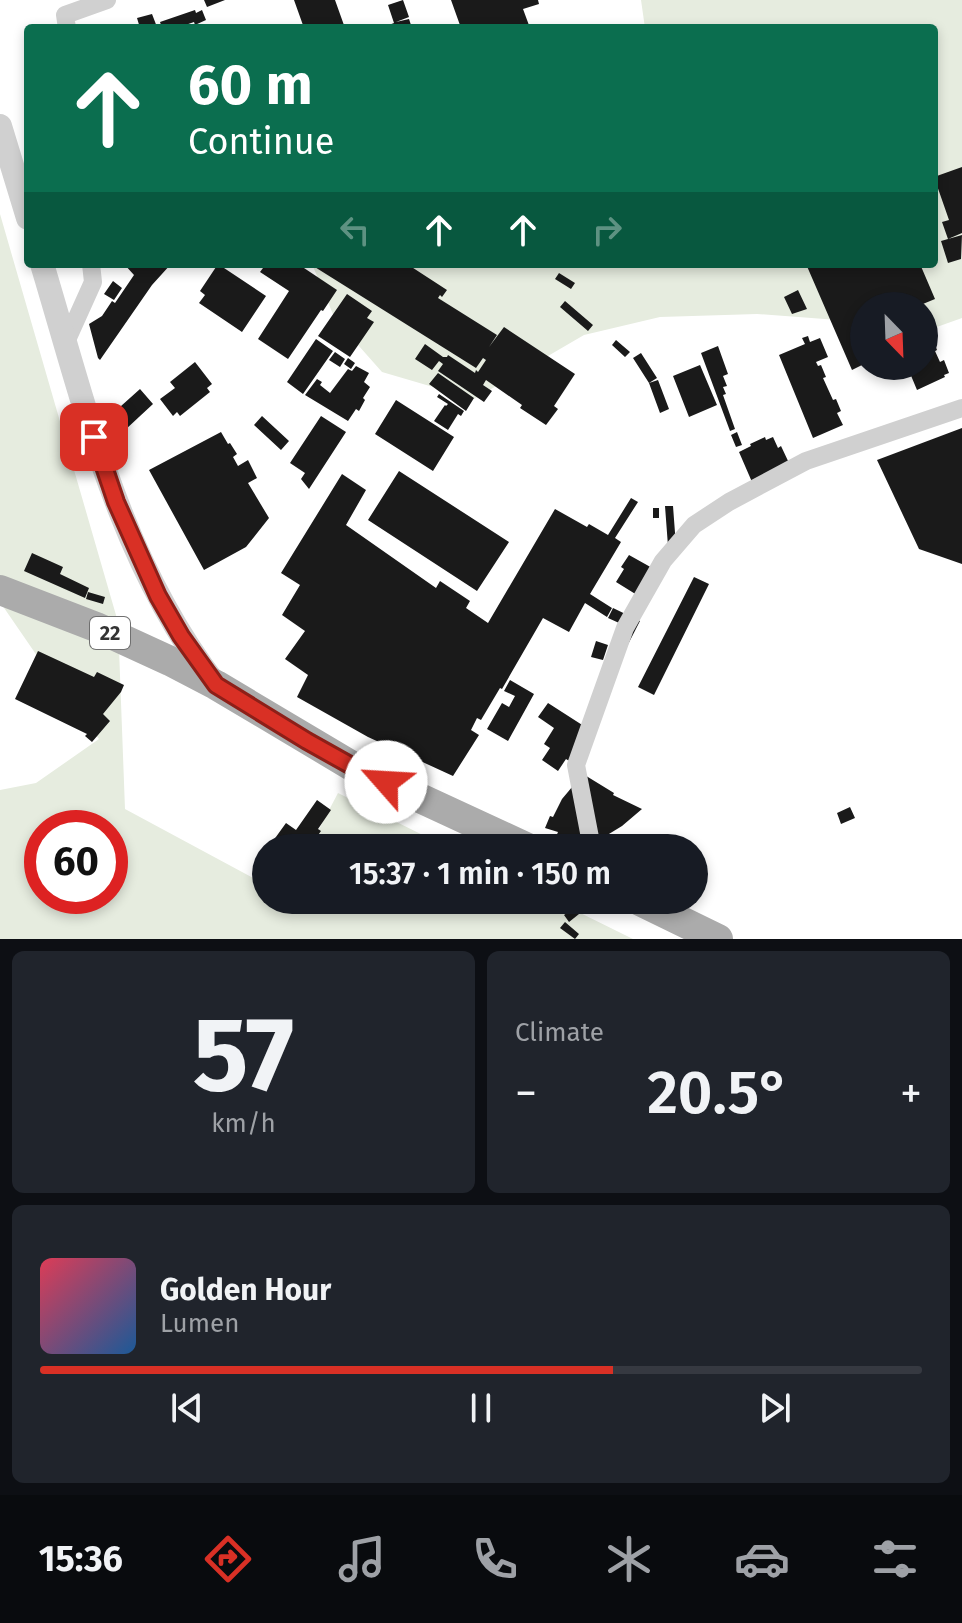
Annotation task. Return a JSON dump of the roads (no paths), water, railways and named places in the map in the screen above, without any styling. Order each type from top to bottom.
[{"type":"main road","name":"22","points":[[0,590],[96,627],[170,661],[357,769],[498,834]]},
{"type":"main road","points":[[667,914],[718,939]]},
{"type":"street","points":[[66,24],[65,15],[107,0]]},
{"type":"street","points":[[0,126],[24,205]]},
{"type":"street","points":[[43,268],[104,470],[136,551],[181,636],[216,685]]},
{"type":"street","points":[[66,342],[93,282],[91,268]]},
{"type":"street","points":[[589,834],[576,765],[625,628],[663,561],[694,525],[729,502],[806,461],[962,408]]}]
